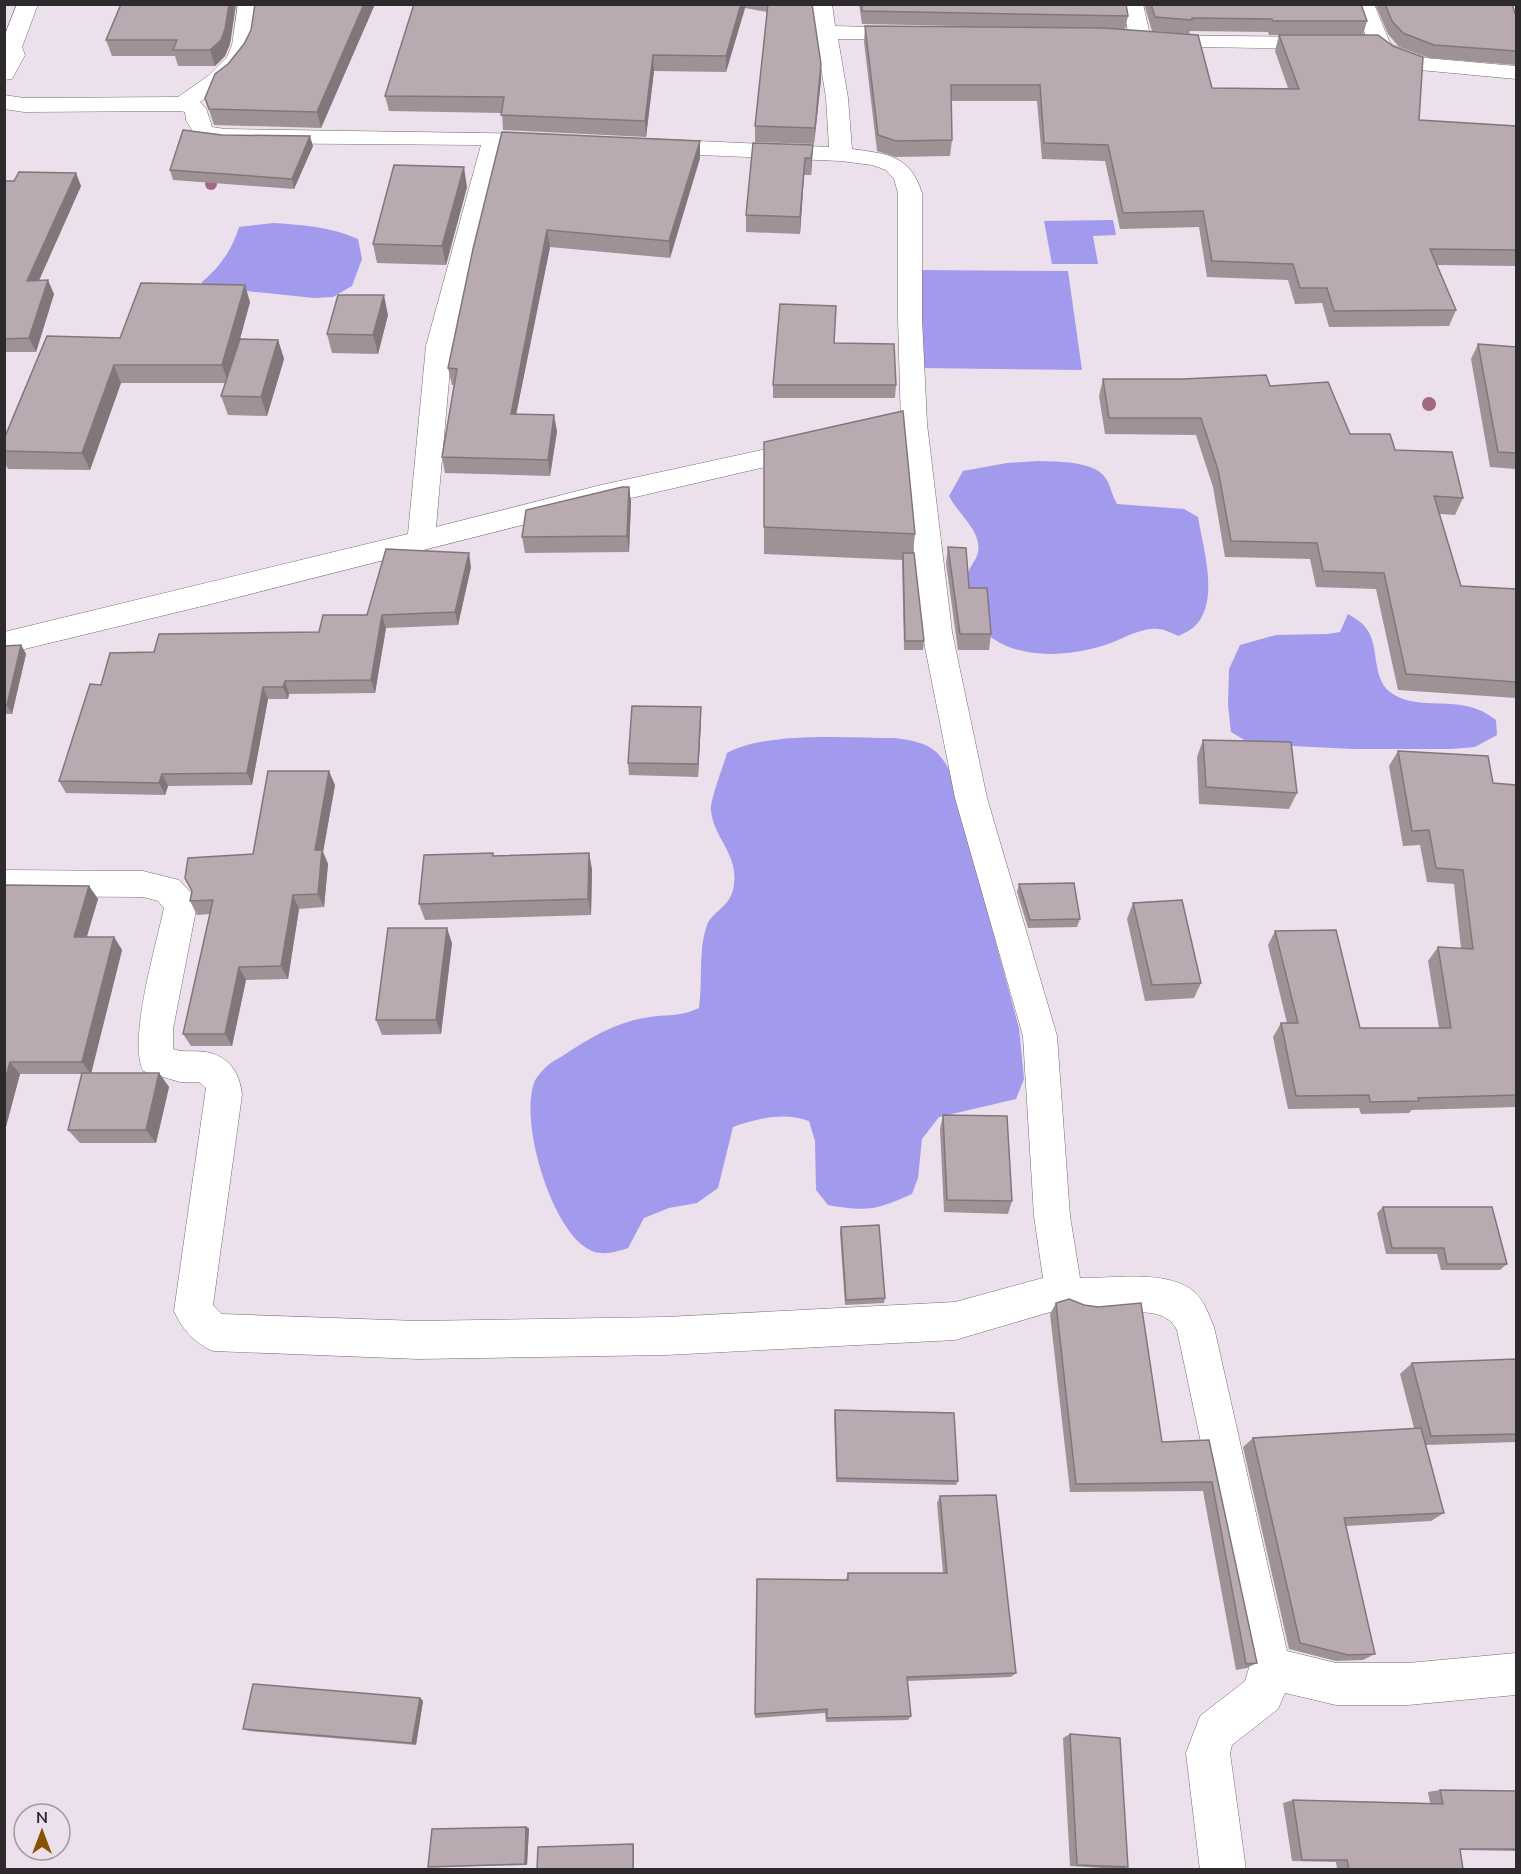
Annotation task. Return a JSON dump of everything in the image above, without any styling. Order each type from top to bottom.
[{"type":"street","points":[[4,74],[14,55],[8,46],[28,4]]},
{"type":"street","points":[[183,104],[207,87],[232,64],[241,50],[245,13],[249,4]]},
{"type":"street","points":[[821,4],[837,98],[841,154]]},
{"type":"street","points":[[1132,4],[1131,39],[1203,43],[1379,43]]},
{"type":"street","points":[[1363,4],[1379,43],[1385,51],[1409,63],[1516,73]]},
{"type":"street","points":[[826,32],[928,34]]},
{"type":"street","points":[[4,102],[24,105],[183,104],[195,108],[197,120],[204,132],[225,136],[577,142]]},
{"type":"street","points":[[421,539],[439,346],[494,139]]},
{"type":"street","points":[[625,144],[841,154],[875,159],[894,165],[905,177],[910,192],[910,318],[902,427],[937,632],[971,798],[1040,1036],[1053,1216],[1057,1257],[1064,1290]]},
{"type":"street","points":[[4,643],[215,593],[601,495],[833,443]]},
{"type":"street","points":[[4,884],[143,884],[168,890],[181,905],[156,1029],[155,1060],[180,1067],[205,1067],[223,1080],[224,1095],[194,1311],[213,1332],[418,1340],[666,1336],[955,1321],[1064,1290],[1081,1297],[1129,1294],[1167,1297],[1186,1309],[1195,1327],[1270,1668],[1263,1694],[1215,1731],[1208,1753],[1223,1869]]},
{"type":"street","points":[[1270,1668],[1336,1684],[1408,1684],[1516,1674]]},
{"type":"shaded area","points":[[1113,220],[1116,235],[1093,236],[1098,264],[1052,264],[1044,221]]},
{"type":"shaded area","points":[[274,223],[328,229],[358,239],[362,259],[352,286],[333,297],[314,298],[236,290],[201,293],[202,282],[225,258],[239,227]]},
{"type":"shaded area","points":[[915,270],[1068,271],[1082,370],[921,368]]},
{"type":"shaded area","points":[[1067,462],[1096,470],[1108,482],[1117,504],[1184,509],[1198,517],[1206,559],[1208,589],[1203,615],[1195,626],[1179,636],[1163,630],[1151,629],[1086,650],[1047,654],[1010,647],[993,639],[979,626],[968,609],[965,591],[969,570],[977,555],[978,544],[973,530],[949,496],[963,471],[1007,463]]},
{"type":"shaded area","points":[[1348,614],[1362,624],[1370,635],[1380,678],[1390,692],[1413,702],[1454,704],[1482,711],[1496,720],[1497,735],[1475,747],[1353,749],[1273,745],[1246,741],[1231,732],[1228,705],[1229,669],[1240,645],[1276,635],[1340,632]]},
{"type":"shaded area","points":[[808,737],[895,738],[928,746],[939,755],[949,770],[1019,1028],[1024,1079],[1016,1099],[939,1117],[922,1139],[918,1178],[912,1194],[880,1206],[863,1209],[828,1205],[816,1190],[815,1141],[809,1121],[800,1118],[771,1117],[733,1127],[718,1188],[697,1203],[669,1208],[644,1218],[628,1248],[606,1253],[595,1252],[585,1247],[572,1235],[560,1217],[541,1171],[531,1122],[534,1083],[549,1064],[607,1030],[639,1019],[680,1014],[699,1008],[704,935],[710,920],[730,898],[734,884],[733,864],[716,830],[711,811],[714,792],[727,753],[764,741]]},
{"type":"building","points":[[121,4],[229,4],[221,40],[210,50],[173,50],[177,40],[106,40]]},
{"type":"building","points":[[255,4],[364,4],[317,112],[209,109],[205,98],[215,74],[228,64],[244,44],[251,30]]},
{"type":"building","points":[[414,4],[741,4],[726,56],[653,55],[645,121],[501,115],[504,97],[385,96]]},
{"type":"building","points":[[768,4],[812,4],[821,64],[815,128],[755,126]]},
{"type":"building","points":[[862,4],[1126,4],[1128,16],[862,11]]},
{"type":"building","points":[[1151,4],[1361,4],[1367,21],[1192,18],[1192,20],[1155,17]]},
{"type":"building","points":[[1385,4],[1512,4],[1516,16],[1516,51],[1434,45],[1403,33],[1392,21]]},
{"type":"building","points":[[865,26],[1103,28],[1198,35],[1212,88],[1299,89],[1279,35],[1378,35],[1393,46],[1423,57],[1419,120],[1516,126],[1516,250],[1430,249],[1456,310],[1334,311],[1327,288],[1300,288],[1293,264],[1212,261],[1203,211],[1123,213],[1108,145],[1044,143],[1040,85],[951,85],[952,140],[896,141],[878,135]]},
{"type":"building","points":[[183,130],[222,135],[310,136],[292,179],[170,170]]},
{"type":"building","points":[[502,132],[700,141],[669,241],[547,230],[511,414],[554,415],[548,460],[442,457],[457,369],[448,368],[473,249]]},
{"type":"building","points":[[753,143],[813,145],[811,158],[805,158],[800,217],[746,215]]},
{"type":"building","points":[[394,165],[464,167],[442,246],[373,244]]},
{"type":"building","points":[[19,172],[76,173],[27,281],[48,280],[29,338],[4,339],[4,181],[14,181]]},
{"type":"building","points":[[141,283],[245,285],[222,365],[114,365],[82,453],[4,451],[4,439],[47,336],[120,338]]},
{"type":"building","points":[[338,295],[384,295],[373,335],[327,334]]},
{"type":"building","points":[[780,304],[836,306],[834,343],[894,344],[896,385],[773,385]]},
{"type":"building","points":[[240,339],[278,340],[261,397],[221,396]]},
{"type":"building","points":[[1478,344],[1516,347],[1516,453],[1498,452]]},
{"type":"building","points":[[1266,375],[1270,386],[1328,382],[1350,434],[1390,434],[1395,450],[1452,452],[1463,498],[1434,496],[1461,586],[1516,589],[1516,682],[1406,674],[1384,573],[1323,571],[1317,543],[1231,541],[1218,470],[1201,418],[1109,418],[1103,379],[1183,379]]},
{"type":"building","points":[[903,411],[915,534],[764,527],[764,442]]},
{"type":"building","points":[[629,487],[627,536],[522,537],[526,510]]},
{"type":"building","points":[[948,547],[966,548],[969,588],[987,588],[991,634],[960,634]]},
{"type":"building","points":[[386,549],[469,553],[455,612],[382,615],[371,680],[285,681],[283,687],[263,687],[247,773],[162,774],[159,783],[59,781],[90,684],[101,685],[110,653],[154,652],[159,634],[319,632],[323,615],[367,615]]},
{"type":"building","points":[[903,553],[914,553],[924,641],[905,641]]},
{"type":"building","points":[[21,645],[7,705],[4,705],[4,646]]},
{"type":"building","points":[[632,706],[701,707],[698,764],[628,763]]},
{"type":"building","points":[[1203,740],[1291,742],[1297,793],[1206,787]]},
{"type":"building","points":[[1398,751],[1488,756],[1493,783],[1516,785],[1516,1095],[1370,1102],[1369,1095],[1296,1096],[1281,1023],[1298,1023],[1275,931],[1336,930],[1360,1028],[1451,1028],[1438,947],[1473,949],[1463,870],[1436,868],[1429,830],[1412,831]]},
{"type":"building","points":[[268,771],[329,771],[315,850],[322,850],[318,894],[293,895],[281,966],[239,967],[225,1034],[183,1034],[213,900],[190,901],[192,891],[185,878],[188,858],[253,854]]},
{"type":"building","points":[[493,853],[493,856],[589,853],[588,899],[419,904],[424,855]]},
{"type":"building","points":[[1074,883],[1080,919],[1030,920],[1019,884]]},
{"type":"building","points":[[4,885],[89,886],[74,937],[114,937],[82,1062],[10,1062],[4,1083]]},
{"type":"building","points":[[1182,900],[1201,983],[1152,985],[1133,903]]},
{"type":"building","points":[[388,928],[447,928],[436,1020],[376,1020]]},
{"type":"building","points":[[82,1073],[159,1073],[146,1130],[68,1130]]},
{"type":"building","points":[[943,1115],[1007,1116],[1012,1201],[947,1200]]},
{"type":"building","points":[[1383,1207],[1492,1207],[1507,1264],[1447,1264],[1444,1248],[1392,1248]]},
{"type":"building","points":[[879,1225],[885,1298],[846,1300],[841,1227]]},
{"type":"building","points":[[1069,1299],[1098,1307],[1141,1303],[1162,1442],[1209,1440],[1257,1663],[1246,1664],[1212,1482],[1076,1484],[1056,1303]]},
{"type":"building","points":[[1516,1359],[1516,1434],[1431,1436],[1412,1363]]},
{"type":"building","points":[[835,1410],[954,1413],[958,1481],[837,1478]]},
{"type":"building","points":[[1421,1428],[1444,1513],[1344,1518],[1375,1654],[1348,1655],[1300,1643],[1253,1438]]},
{"type":"building","points":[[996,1495],[1016,1673],[907,1677],[911,1716],[827,1718],[827,1709],[755,1714],[757,1579],[848,1580],[848,1573],[947,1573],[940,1496]]},
{"type":"building","points":[[253,1684],[420,1698],[412,1743],[243,1729]]},
{"type":"building","points":[[1070,1734],[1120,1738],[1128,1867],[1077,1865]]},
{"type":"building","points":[[1440,1790],[1516,1791],[1516,1849],[1460,1849],[1463,1869],[1349,1869],[1347,1860],[1302,1860],[1293,1800],[1443,1804]]},
{"type":"building","points":[[526,1827],[525,1864],[428,1867],[432,1829]]},
{"type":"building","points":[[633,1844],[633,1869],[537,1869],[538,1847]]}]
